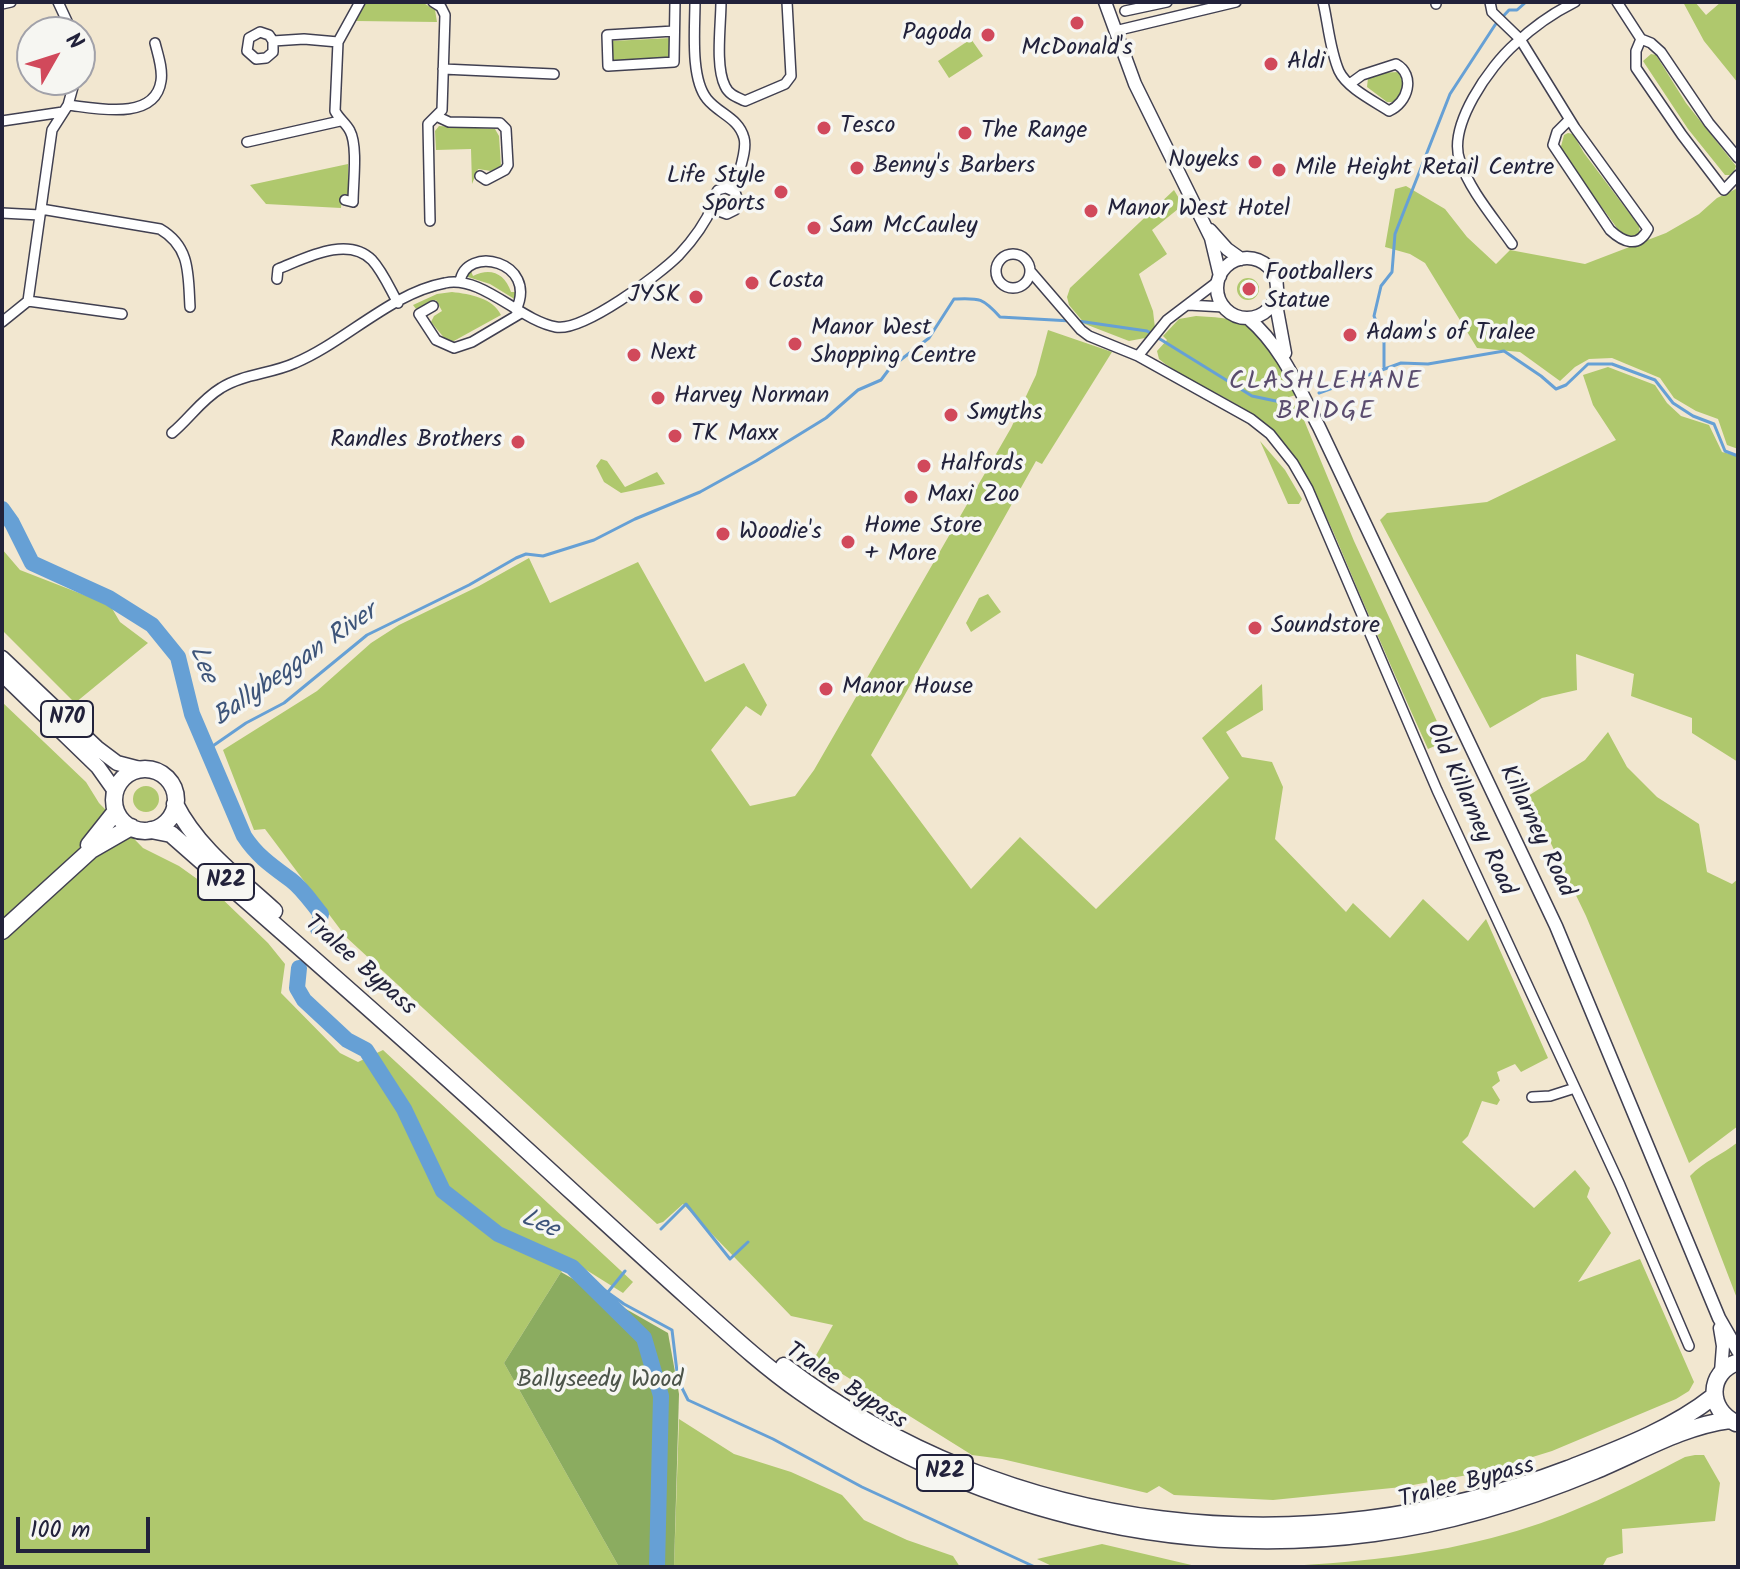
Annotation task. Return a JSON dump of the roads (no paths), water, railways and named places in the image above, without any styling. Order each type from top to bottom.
[{"type":"highway","points":[[2,931],[91,850],[131,827],[116,811],[115,791],[124,777],[140,769]]},
{"type":"highway","name":"N22","points":[[140,769],[158,772],[165,777],[172,785],[175,804]]},
{"type":"highway","points":[[151,830],[167,821],[175,804]]},
{"type":"highway","name":"Tralee Bypass","points":[[175,804],[206,849],[298,939]]},
{"type":"highway","points":[[73,865],[116,811]]},
{"type":"highway","name":"N22","points":[[131,827],[151,830]]},
{"type":"highway","name":"Tralee Bypass","points":[[151,830],[171,834],[387,1008],[639,1239],[784,1366],[863,1419],[920,1449],[984,1477],[1104,1512],[1218,1527],[1282,1527],[1369,1521],[1468,1502],[1545,1478],[1641,1439],[1692,1413],[1714,1396]]},
{"type":"highway","name":"Tralee Bypass","points":[[320,957],[761,1362],[858,1429],[917,1461],[990,1492],[1102,1525],[1214,1539],[1375,1533],[1468,1514],[1549,1489],[1700,1425],[1734,1422]]},
{"type":"highway","points":[[1714,1396],[1714,1387],[1721,1372],[1738,1362]]},
{"type":"highway","name":"N22","points":[[1714,1396],[1719,1410],[1734,1422]]},
{"type":"main road","points":[[1105,2],[1135,84],[1211,238],[1219,299],[1237,316],[1248,318],[1268,310],[1275,299],[1277,284],[1269,268],[1257,260],[1241,259],[1227,266],[1218,279]]},
{"type":"main road","points":[[1203,221],[1227,249],[1241,259]]},
{"type":"main road","name":"Killarney Road","points":[[1275,299],[1283,348],[1292,375]]},
{"type":"main road","name":"Killarney Road","points":[[1248,318],[1267,334],[1292,375],[1556,926],[1719,1318],[1738,1351]]},
{"type":"main road","name":"N70","points":[[2,658],[97,748],[117,763],[140,769]]},
{"type":"main road","name":"N70","points":[[2,674],[98,767],[115,791]]},
{"type":"main road","name":"Killarney Road","points":[[1719,1318],[1723,1346],[1721,1372]]},
{"type":"street","points":[[2,4],[11,2]]},
{"type":"street","points":[[345,200],[353,202],[353,141],[350,130],[335,111],[334,93],[338,42],[360,2]]},
{"type":"street","points":[[430,221],[428,124],[442,110],[445,15],[441,7],[433,2]]},
{"type":"street","points":[[674,31],[607,35],[608,66],[674,62],[675,2]]},
{"type":"street","points":[[695,2],[695,49],[700,87],[706,97],[740,127],[745,139],[745,150],[730,190]]},
{"type":"street","points":[[721,2],[720,57],[724,85],[732,96],[745,101],[785,84],[791,76],[787,2]]},
{"type":"street","points":[[1125,11],[1167,2]]},
{"type":"street","points":[[1115,31],[1202,6],[1236,2]]},
{"type":"street","points":[[1323,2],[1339,71],[1351,83],[1389,111],[1396,108],[1409,82],[1407,73],[1396,64],[1362,75],[1351,83]]},
{"type":"street","points":[[1512,244],[1471,185],[1458,159],[1457,137],[1465,113],[1495,63],[1551,15],[1575,2]]},
{"type":"street","points":[[1617,2],[1641,39],[1661,52],[1709,123],[1738,158]]},
{"type":"street","points":[[1491,7],[1520,39],[1569,120],[1648,229],[1644,236],[1631,243],[1622,241],[1610,230],[1553,145],[1557,132],[1569,120]]},
{"type":"street","points":[[273,41],[304,39],[338,42]]},
{"type":"street","points":[[1641,39],[1636,51],[1636,68],[1682,135],[1724,190],[1738,175]]},
{"type":"street","points":[[2,121],[66,109],[135,108],[148,101],[158,90],[161,80],[155,43]]},
{"type":"street","points":[[443,69],[554,74]]},
{"type":"street","points":[[2,322],[28,301],[52,130],[66,109],[70,96]]},
{"type":"street","points":[[436,116],[449,122],[500,123],[506,129],[508,165],[505,170],[486,180],[480,176]]},
{"type":"street","points":[[247,142],[340,121]]},
{"type":"street","points":[[172,433],[219,389],[235,380],[295,364],[427,287],[460,282],[558,328],[584,323],[660,272],[680,254],[707,220],[714,194],[730,190]]},
{"type":"street","points":[[707,220],[736,208],[738,201],[730,190]]},
{"type":"street","points":[[713,205],[723,214]]},
{"type":"street","points":[[2,213],[41,212],[160,229],[172,236],[186,258],[190,307]]},
{"type":"street","points":[[277,279],[278,269],[305,258],[327,250],[349,250],[362,253],[372,260],[398,303]]},
{"type":"street","points":[[1008,254],[1021,255],[1030,265],[1031,272],[1026,283],[1017,288],[1005,286],[997,276],[997,265],[1008,254]]},
{"type":"street","points":[[460,282],[464,270],[473,264],[496,262],[504,265],[513,271],[521,287],[519,312]]},
{"type":"street","name":"Old Killarney Road","points":[[1031,272],[1089,336],[1138,356],[1251,419],[1270,434],[1293,463],[1308,489],[1437,790],[1620,1185],[1689,1346]]},
{"type":"street","points":[[1138,356],[1167,320],[1218,279]]},
{"type":"street","points":[[1026,283],[1048,292]]},
{"type":"street","points":[[28,301],[122,314]]},
{"type":"street","points":[[1188,305],[1224,307]]},
{"type":"street","points":[[433,306],[419,314],[436,340],[454,348],[472,342],[519,312]]},
{"type":"street","points":[[1532,1097],[1550,1096],[1575,1088]]},
{"type":"waterway","name":"Ballybeggan River","points":[[1384,367],[1384,341],[1374,316],[1381,286],[1392,272],[1395,234],[1450,94],[1495,25],[1509,10],[1517,10],[1526,2]]},
{"type":"waterway","name":"Ballybeggan River","points":[[207,750],[246,723],[284,703],[367,635],[469,585],[516,558],[526,554],[543,556],[594,540],[700,492],[756,461],[826,418],[858,390],[881,380],[890,368],[929,338],[954,299],[980,300],[1000,317],[1071,321]]},
{"type":"waterway","name":"Ballybeggan River","points":[[1078,321],[1147,331],[1252,396],[1290,404]]},
{"type":"waterway","points":[[1319,393],[1401,363],[1428,364],[1504,351],[1556,389],[1566,385],[1588,364],[1612,364],[1655,380],[1673,403],[1693,416],[1714,424],[1725,451],[1738,456]]},
{"type":"waterway","name":"Lee","points":[[2,509],[32,563],[109,598],[152,625],[178,657],[192,714],[244,836],[260,855],[307,896],[321,914],[318,929]]},
{"type":"waterway","name":"Lee","points":[[299,968],[297,988],[304,1000],[347,1040],[366,1050],[404,1109],[443,1191],[498,1234],[572,1267],[644,1338],[661,1396],[657,1567]]},
{"type":"waterway","points":[[661,1229],[686,1204],[730,1259],[748,1242]]},
{"type":"waterway","points":[[572,1267],[624,1304],[672,1330],[678,1380],[688,1400],[773,1439],[862,1487],[1035,1567]]},
{"type":"waterway","points":[[608,1292],[625,1271]]},
{"type":"place","name":"McDonald's","points":[[1077,23]]},
{"type":"place","name":"Pagoda","points":[[988,35]]},
{"type":"place","name":"Aldi","points":[[1271,64]]},
{"type":"place","name":"Tesco","points":[[824,128]]},
{"type":"place","name":"The Range","points":[[965,133]]},
{"type":"place","name":"Noyeks","points":[[1255,162]]},
{"type":"place","name":"Benny's Barbers","points":[[857,168]]},
{"type":"place","name":"Mile Height Retail Centre","points":[[1279,170]]},
{"type":"place","name":"Life Style Sports","points":[[781,192]]},
{"type":"place","name":"Manor West Hotel","points":[[1091,211]]},
{"type":"place","name":"Sam McCauley","points":[[814,228]]},
{"type":"place","name":"Costa","points":[[752,283]]},
{"type":"place","name":"Footballers Statue","points":[[1249,289]]},
{"type":"place","name":"JYSK","points":[[696,297]]},
{"type":"place","name":"Adam's of Tralee","points":[[1350,335]]},
{"type":"place","name":"Manor West Shopping Centre","points":[[795,344]]},
{"type":"place","name":"Next","points":[[634,355]]},
{"type":"place","name":"Harvey Norman","points":[[658,398]]},
{"type":"place","name":"Smyths","points":[[951,415]]},
{"type":"place","name":"TK Maxx","points":[[675,436]]},
{"type":"place","name":"Randles Brothers","points":[[518,442]]},
{"type":"place","name":"Halfords","points":[[924,466]]},
{"type":"place","name":"Maxi Zoo","points":[[911,497]]},
{"type":"place","name":"Woodie's","points":[[723,534]]},
{"type":"place","name":"Home Store + More","points":[[848,542]]},
{"type":"place","name":"Soundstore","points":[[1255,628]]},
{"type":"place","name":"Manor House","points":[[826,689]]},
{"type":"district","name":"CLASHLEHANE BRIDGE","points":[[1326,399]]},
{"type":"park label","name":"Ballyseedy Wood","points":[[600,1382]]}]
